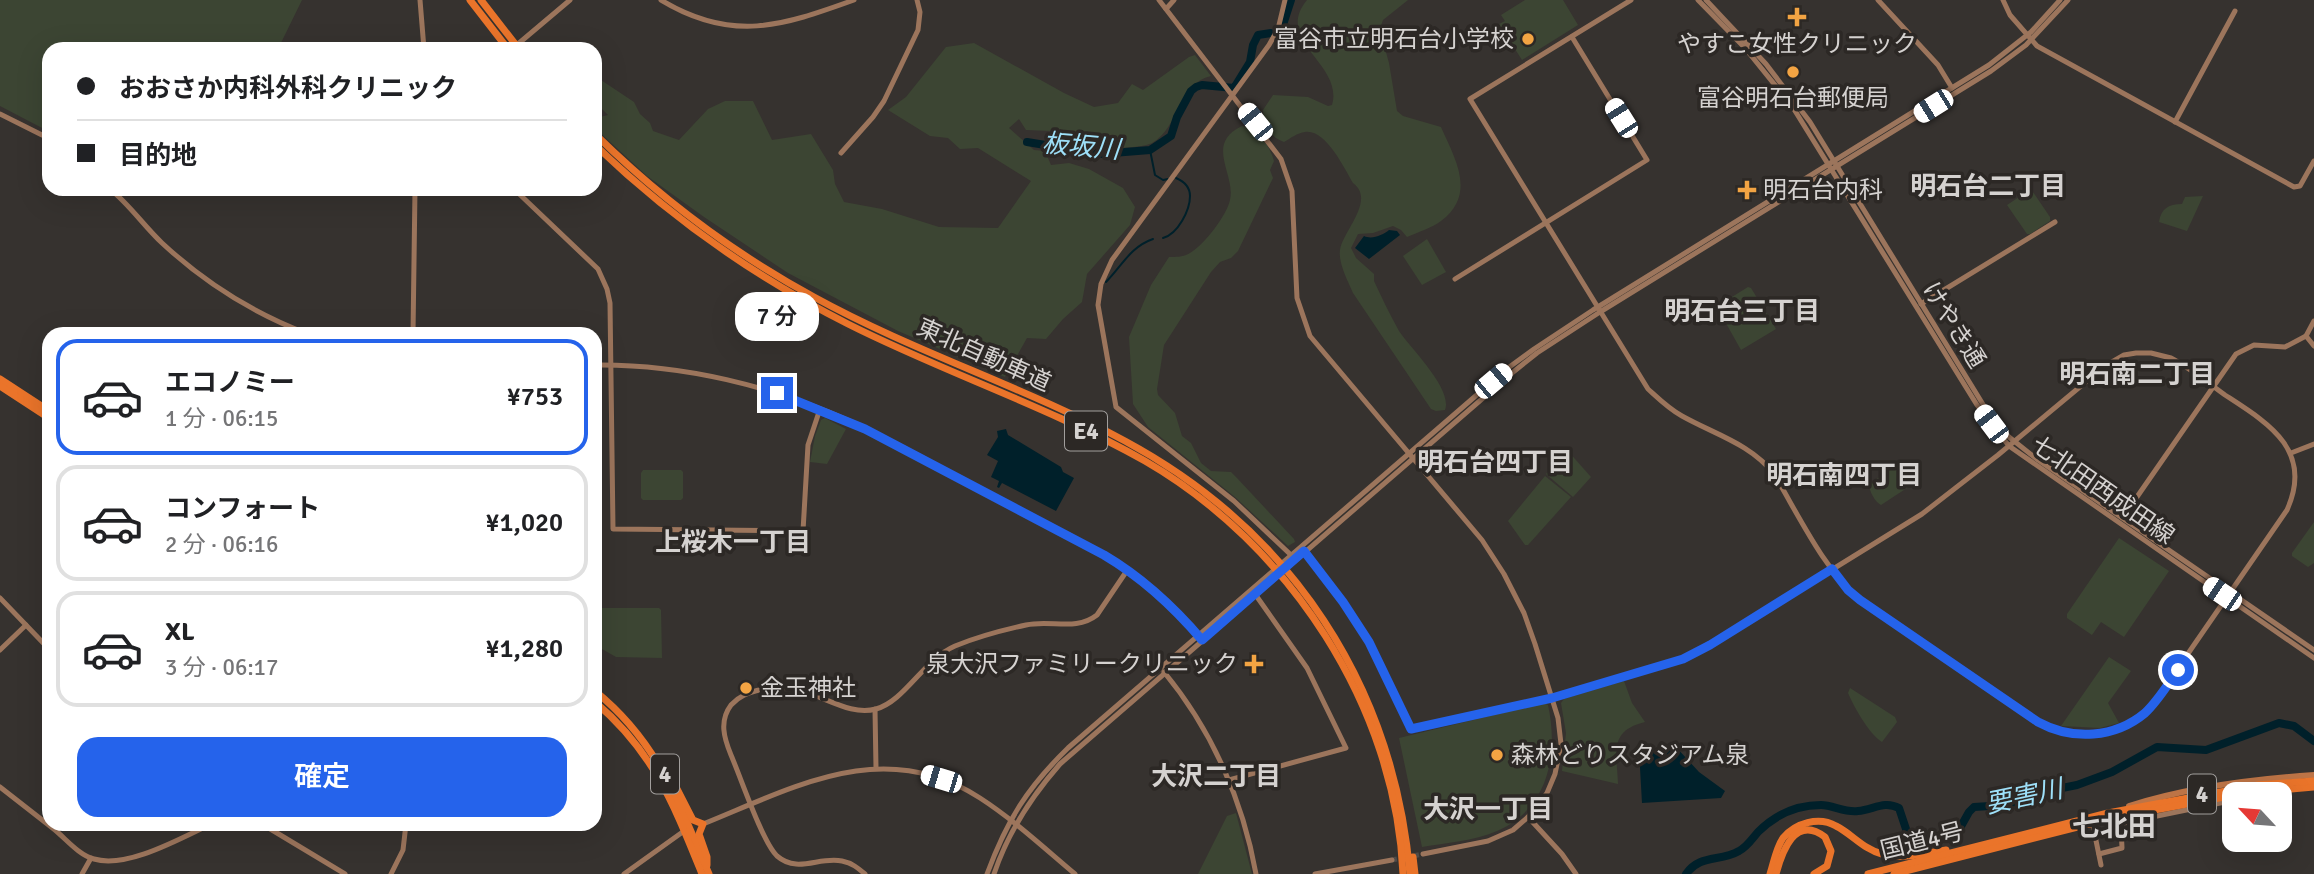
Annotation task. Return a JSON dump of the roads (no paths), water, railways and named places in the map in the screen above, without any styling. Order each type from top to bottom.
[{"type":"highway","points":[[470,0],[504,42]]},
{"type":"highway","points":[[481,0],[514,42]]},
{"type":"highway","name":"東北自動車道","points":[[602,140],[677,206],[779,277],[898,339],[1124,440],[1176,471],[1230,512],[1276,556],[1310,599],[1338,642],[1382,737],[1396,785],[1413,874]]},
{"type":"highway","name":"東北自動車道","points":[[602,151],[672,212],[720,249],[776,284],[860,330],[1119,447],[1172,478],[1234,527],[1269,562],[1304,604],[1331,646],[1353,688],[1371,727],[1387,776],[1403,874]]},
{"type":"highway","points":[[0,379],[42,406]]},
{"type":"highway","points":[[0,386],[42,413]]},
{"type":"highway","name":"4","points":[[602,698],[632,727],[663,769],[706,872]]},
{"type":"highway","name":"4","points":[[602,708],[623,728],[648,759],[669,795],[706,872]]},
{"type":"highway","points":[[663,769],[670,775],[693,820],[703,824],[699,834],[708,857],[706,872]]},
{"type":"highway","name":"国道4号","points":[[1894,874],[2092,821],[2108,813],[2245,787],[2314,781]]},
{"type":"highway","name":"国道4号","points":[[2292,789],[2314,787]]},
{"type":"highway","name":"国道4号","points":[[1868,874],[2092,821],[2222,797]]},
{"type":"highway","points":[[1773,874],[1783,838],[1795,828],[1809,822],[1835,825],[1871,850],[1888,856],[1902,857],[1983,845]]},
{"type":"highway","points":[[1773,874],[1788,842],[1798,833],[1809,831],[1825,837],[1831,852],[1827,866],[1814,874]]},
{"type":"highway","points":[[1910,874],[1963,857]]},
{"type":"main road","points":[[2108,813],[2142,802],[2246,782],[2314,775]]},
{"type":"street","points":[[420,0],[423,42]]},
{"type":"street","points":[[519,42],[570,0]]},
{"type":"street","points":[[662,0],[709,21],[755,26],[804,18],[854,0]]},
{"type":"street","points":[[841,153],[884,101],[918,30],[920,12],[916,0]]},
{"type":"street","points":[[1159,0],[1281,159],[1290,182],[1297,298],[1304,325],[1319,349],[1482,540],[1504,574],[1524,613],[1552,698],[1560,732],[1558,764],[1547,793],[1528,817],[1513,830],[1488,841],[1423,854]]},
{"type":"street","points":[[1166,9],[1174,0]]},
{"type":"street","points":[[1285,0],[1277,31],[1272,39],[1112,260],[1101,284],[1098,305],[1116,407],[1234,501],[1290,558]]},
{"type":"street","points":[[1304,551],[1369,642],[1411,729],[1552,698],[1683,659],[1710,645],[1832,569],[1922,514],[2105,366],[2127,354],[2151,353],[2171,358],[2276,430],[2291,453],[2296,477],[2292,500],[2161,693],[2144,713],[2111,732],[2077,734],[2050,728],[2038,722],[1860,600],[1848,590],[1832,569],[1774,474],[1763,462],[1741,446],[1681,416],[1648,389],[1470,99],[1630,0]]},
{"type":"street","points":[[1698,0],[1769,76],[1832,165]]},
{"type":"street","points":[[1706,0],[1771,70],[1810,122],[1832,165]]},
{"type":"street","points":[[1878,0],[1938,65],[1952,88]]},
{"type":"street","points":[[2003,0],[2010,15],[2028,39],[2294,187],[2300,186],[2314,161]]},
{"type":"street","points":[[987,874],[1026,795],[1059,757],[1410,455],[1537,354],[1599,310],[2028,39],[2060,0]]},
{"type":"street","points":[[1832,165],[1991,71],[2068,0]]},
{"type":"street","points":[[2175,122],[2235,11]]},
{"type":"street","points":[[1455,279],[1647,160],[1572,37]]},
{"type":"street","points":[[0,114],[42,135]]},
{"type":"street","name":"けやき通","points":[[1832,165],[1984,406],[2011,444],[2229,595],[2314,650]]},
{"type":"street","name":"七北田西成田線","points":[[1832,165],[1977,405],[2011,444]]},
{"type":"street","points":[[117,196],[162,243],[207,280],[247,305],[293,327]]},
{"type":"street","points":[[413,327],[415,196]]},
{"type":"street","points":[[521,196],[592,262],[603,279],[610,303],[613,528],[803,531],[808,445],[820,409]]},
{"type":"street","points":[[1921,304],[2055,222]]},
{"type":"street","points":[[2130,507],[2233,358],[2243,348],[2258,345],[2285,347],[2306,336],[2314,321]]},
{"type":"street","points":[[2306,336],[2314,346]]},
{"type":"street","points":[[602,365],[670,370],[777,393],[882,437],[1128,569],[1170,605],[1200,637]]},
{"type":"street","points":[[2291,453],[2314,444]]},
{"type":"street","points":[[1290,558],[1304,551],[1410,455]]},
{"type":"street","points":[[865,874],[853,864],[834,859],[807,867],[786,863],[771,849],[723,730],[724,719],[736,700],[755,691],[782,686],[800,689],[850,708],[875,709],[898,696],[922,669],[954,647],[1026,625],[1048,622],[1073,625],[1091,620],[1128,569]]},
{"type":"street","points":[[993,874],[1013,822],[1060,764],[1200,637],[1255,594],[1270,576]]},
{"type":"street","points":[[1229,780],[1346,748],[1307,668],[1255,594]]},
{"type":"street","points":[[2229,595],[2314,658]]},
{"type":"street","points":[[0,598],[42,642]]},
{"type":"street","points":[[0,650],[26,625]]},
{"type":"street","points":[[1164,672],[1197,718],[1229,780],[1247,830],[1256,874]]},
{"type":"street","points":[[875,709],[876,768]]},
{"type":"street","points":[[703,824],[826,775],[876,768],[900,769],[941,779],[977,796],[1075,874]]},
{"type":"street","points":[[0,787],[42,820]]},
{"type":"street","points":[[2099,854],[2122,848],[2123,822],[2222,803]]},
{"type":"street","points":[[1528,817],[1567,859],[1576,874]]},
{"type":"street","points":[[2092,821],[2101,865]]},
{"type":"street","points":[[56,831],[91,858],[113,861],[150,852],[196,831]]},
{"type":"street","points":[[274,831],[345,874]]},
{"type":"street","points":[[391,874],[403,850],[405,831]]},
{"type":"street","points":[[624,874],[684,831]]},
{"type":"street","points":[[82,874],[91,858]]},
{"type":"street","points":[[1315,874],[1392,860]]},
{"type":"water","points":[[1389,230],[1397,231],[1400,235],[1369,259],[1355,248],[1364,236],[1377,236]]},
{"type":"water","points":[[1006,429],[1008,435],[1061,467],[1063,472],[1074,478],[1056,511],[1002,483],[997,487],[999,481],[991,477],[998,461],[987,455],[998,437],[997,431]]},
{"type":"water","points":[[1676,747],[1699,772],[1725,791],[1721,798],[1642,803],[1639,750]]},
{"type":"waterway","name":"板坂川","points":[[1027,142],[1100,154],[1150,150],[1171,136],[1177,117],[1196,87],[1202,85],[1234,88],[1250,62],[1258,35],[1271,33],[1279,37],[1291,0]]},
{"type":"waterway","points":[[1150,150],[1155,175],[1163,180],[1168,179]]},
{"type":"waterway","points":[[1163,238],[1178,227],[1189,202],[1190,193],[1187,187],[1176,178]]},
{"type":"waterway","points":[[1106,282],[1132,252],[1153,239]]},
{"type":"waterway","name":"要害川","points":[[1686,874],[1704,861],[1739,851],[1758,832],[1786,812],[1812,805],[1853,811],[1883,805],[1894,806],[1899,808],[1908,835],[1926,838],[1951,834],[1960,828],[1974,807],[2006,805],[2077,785],[2112,772],[2157,747],[2206,750],[2279,723],[2294,726],[2314,741]]},
{"type":"tunnel","points":[[1392,860],[1423,854]]},
{"type":"place","name":"やすこ女性クリニック","points":[[1797,17]]},
{"type":"place","name":"富谷市立明石台小学校","points":[[1528,39]]},
{"type":"place","name":"富谷明石台郵便局","points":[[1793,72]]},
{"type":"place","name":"明石台内科","points":[[1747,190]]},
{"type":"place","name":"泉大沢ファミリークリニック","points":[[1254,664]]},
{"type":"place","name":"金玉神社","points":[[746,688]]},
{"type":"place","name":"森林どりスタジアム泉","points":[[1497,755]]},
{"type":"district","name":"明石台二丁目","points":[[1988,187]]},
{"type":"district","name":"明石台三丁目","points":[[1742,312]]},
{"type":"district","name":"明石南二丁目","points":[[2137,375]]},
{"type":"district","name":"明石台四丁目","points":[[1495,463]]},
{"type":"district","name":"明石南四丁目","points":[[1844,476]]},
{"type":"district","name":"上桜木一丁目","points":[[733,543]]},
{"type":"district","name":"大沢二丁目","points":[[1216,777]]},
{"type":"district","name":"大沢一丁目","points":[[1488,810]]},
{"type":"district","name":"七北田","points":[[2114,827]]}]
